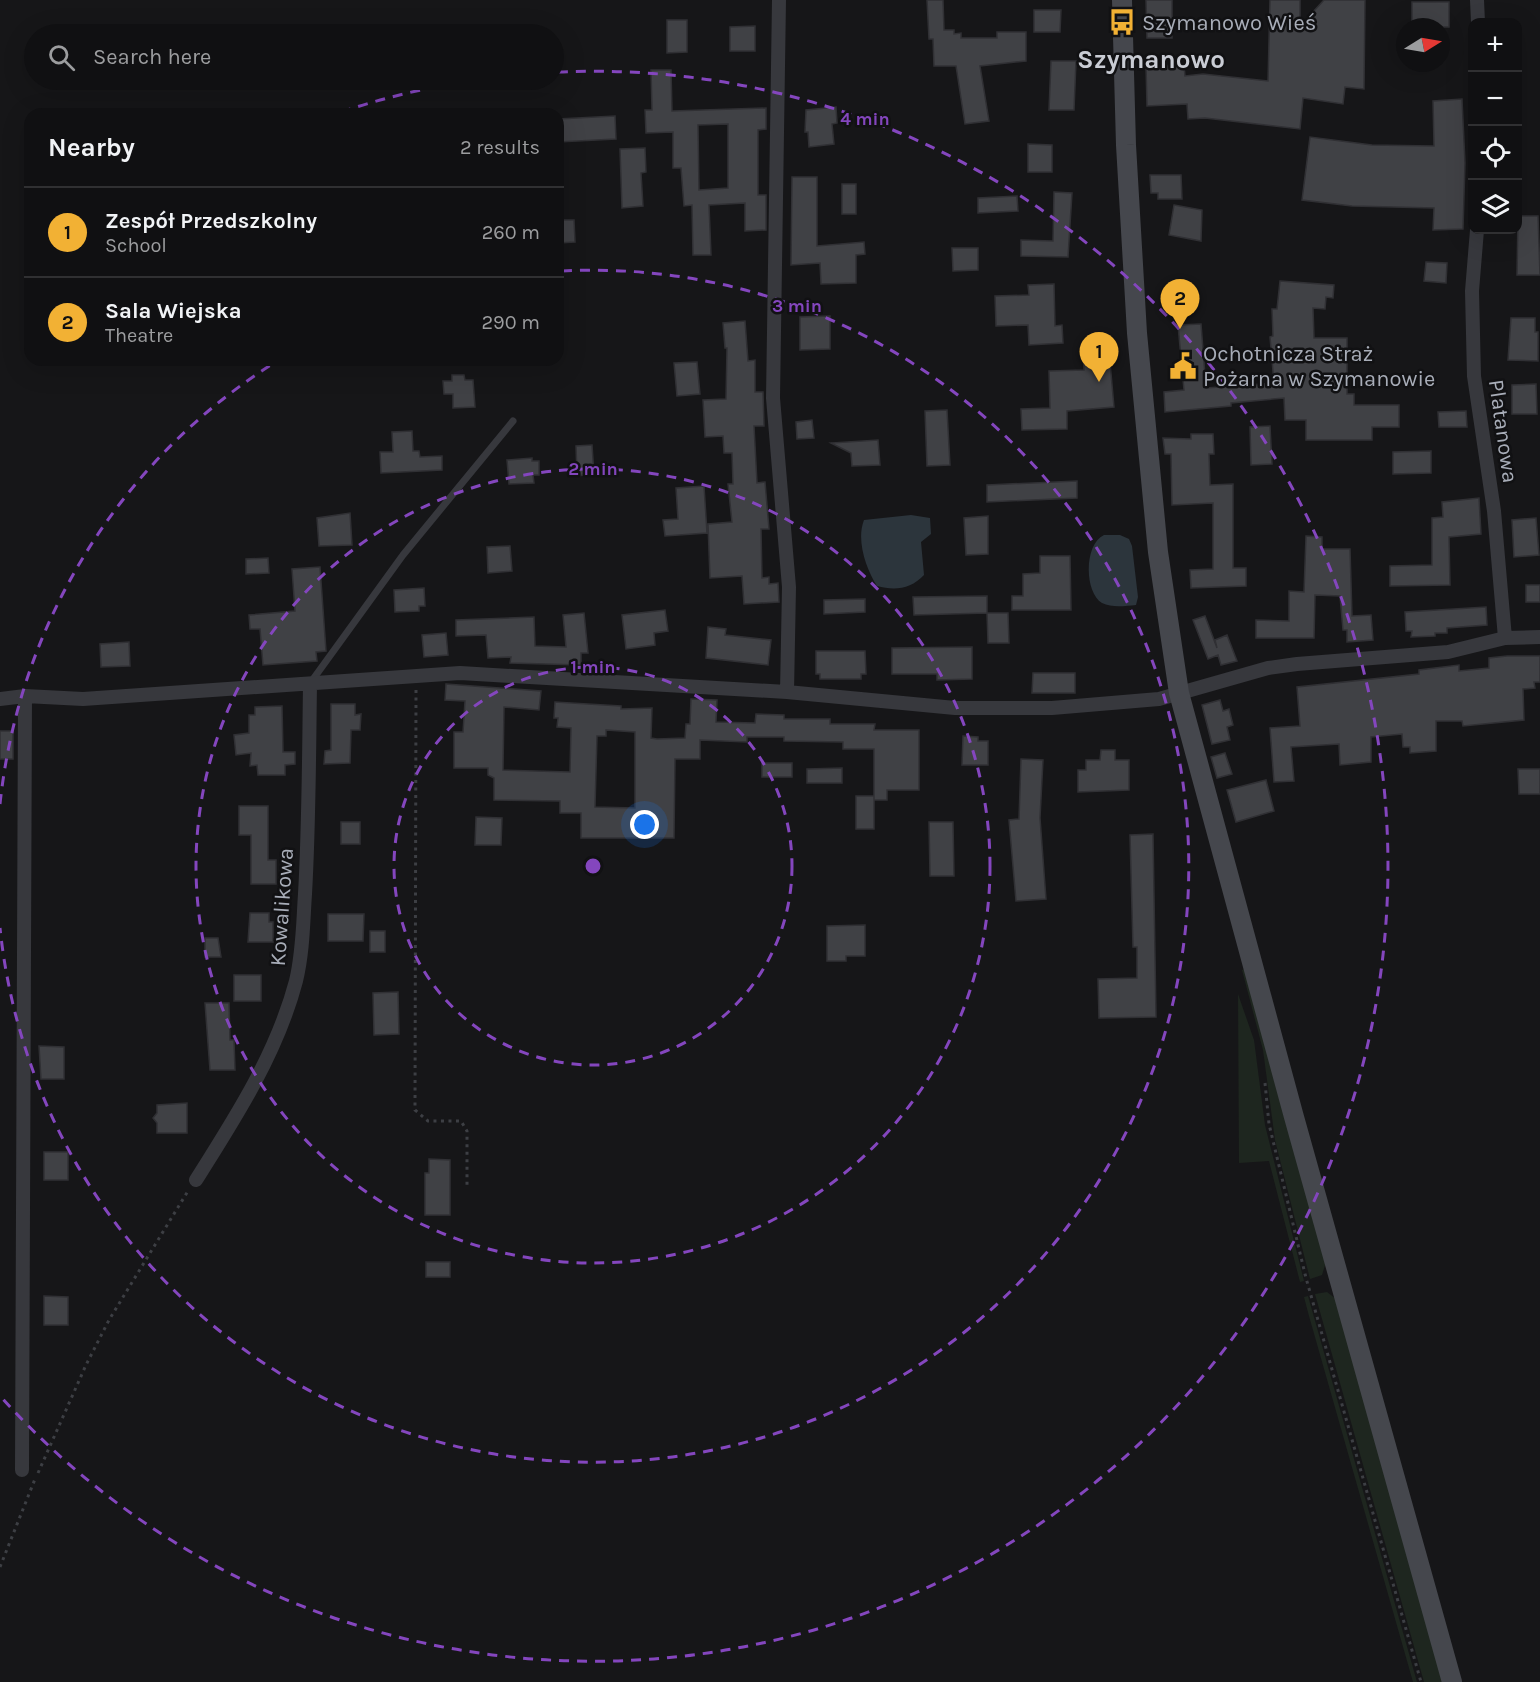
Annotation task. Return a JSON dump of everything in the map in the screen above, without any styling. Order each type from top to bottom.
[{"type":"street","points":[[779,0],[773,398],[789,587],[787,692]]},
{"type":"street","points":[[1122,0],[1126,145],[1137,333],[1158,552],[1179,693],[1297,1129],[1452,1682]]},
{"type":"street","points":[[1478,0],[1478,18]]},
{"type":"street","name":"Platanowa","points":[[1477,234],[1472,291],[1474,376],[1494,511],[1505,638]]},
{"type":"street","points":[[0,699],[25,696],[83,699],[460,673],[787,692],[955,708],[1052,708],[1159,699],[1268,668],[1448,652],[1505,638],[1540,637]]},
{"type":"street","name":"Kowalikowa","points":[[196,1179],[249,1095],[279,1032],[297,978],[302,952],[307,867],[310,684]]},
{"type":"street","points":[[22,1470],[25,696]]},
{"type":"lane","points":[[310,684],[402,555],[513,421]]},
{"type":"path","points":[[416,676],[415,1110],[428,1121],[461,1121],[467,1131],[467,1186]]},
{"type":"path","points":[[1264,1079],[1270,1130],[1306,1278],[1421,1682]]},
{"type":"path","points":[[0,1566],[86,1365],[109,1320],[196,1179]]},
{"type":"shaded area","points":[[911,515],[930,518],[931,534],[921,542],[924,575],[914,583],[902,588],[877,586],[863,554],[861,536],[864,520]]},
{"type":"shaded area","points":[[1104,535],[1120,535],[1129,539],[1132,546],[1138,597],[1136,605],[1106,605],[1096,597],[1092,589],[1089,579],[1090,558],[1097,540]]},
{"type":"shaded area","points":[[1245,969],[1326,1262],[1322,1275],[1310,1279],[1275,1140],[1263,1050],[1242,970]]},
{"type":"shaded area","points":[[1238,994],[1254,1040],[1265,1125],[1304,1281],[1300,1282],[1269,1161],[1239,1163]]},
{"type":"shaded area","points":[[1327,1292],[1336,1299],[1444,1682],[1424,1682],[1315,1294]]},
{"type":"shaded area","points":[[1308,1296],[1417,1682],[1413,1682],[1309,1316],[1304,1297]]},
{"type":"building","points":[[927,0],[943,0],[944,30],[954,30],[954,34],[961,33],[961,38],[997,38],[997,32],[1026,32],[1026,61],[980,66],[989,121],[965,124],[956,66],[934,66],[933,39],[929,39]]},
{"type":"building","points":[[1146,0],[1172,0],[1172,38],[1147,38]]},
{"type":"building","points":[[1270,0],[1300,0],[1300,26],[1324,0],[1365,0],[1364,89],[1345,87],[1343,104],[1303,98],[1300,129],[1205,118],[1188,119],[1187,104],[1147,106],[1146,66],[1184,65],[1185,76],[1203,74],[1268,81]]},
{"type":"building","points":[[1412,2],[1449,2],[1449,18],[1412,18]]},
{"type":"building","points":[[1034,10],[1061,10],[1060,32],[1034,32]]},
{"type":"building","points":[[667,20],[687,20],[687,52],[667,53]]},
{"type":"building","points":[[755,26],[755,51],[730,51],[730,27]]},
{"type":"building","points":[[1051,61],[1076,61],[1074,110],[1049,110]]},
{"type":"building","points":[[651,70],[671,70],[672,111],[766,108],[766,129],[758,130],[758,195],[766,195],[766,230],[745,231],[745,203],[709,205],[711,255],[693,255],[692,205],[684,206],[681,168],[673,168],[673,132],[646,133],[645,110],[652,110]],"holes":[[[728,124],[728,188],[699,190],[698,125]]]},
{"type":"building","points":[[1462,99],[1465,163],[1463,229],[1433,230],[1434,208],[1352,206],[1302,200],[1310,137],[1372,145],[1434,146],[1433,101]]},
{"type":"building","points":[[836,107],[837,123],[832,124],[834,144],[809,147],[808,132],[805,132],[806,110]]},
{"type":"building","points":[[615,116],[616,139],[564,142],[564,119]]},
{"type":"building","points":[[1028,144],[1052,145],[1052,172],[1028,172]]},
{"type":"building","points":[[645,148],[646,172],[641,173],[643,206],[622,208],[620,149]]},
{"type":"building","points":[[1150,175],[1181,175],[1182,199],[1158,199],[1158,193],[1151,193]]},
{"type":"building","points":[[792,177],[817,177],[817,246],[864,242],[865,254],[856,255],[856,283],[821,284],[820,263],[791,265]]},
{"type":"building","points":[[842,184],[856,184],[856,214],[842,214]]},
{"type":"building","points":[[1054,192],[1072,193],[1068,257],[1021,256],[1021,240],[1053,241]]},
{"type":"building","points":[[1017,196],[1018,211],[978,213],[978,198]]},
{"type":"building","points":[[1174,205],[1202,210],[1201,241],[1169,235]]},
{"type":"building","points":[[1522,216],[1538,216],[1540,275],[1517,275],[1518,234],[1522,234]]},
{"type":"building","points":[[564,220],[574,220],[575,242],[564,243]]},
{"type":"building","points":[[952,248],[978,248],[978,270],[953,271]]},
{"type":"building","points":[[1426,262],[1447,263],[1446,283],[1424,281]]},
{"type":"building","points":[[1280,281],[1334,285],[1333,298],[1326,297],[1325,309],[1313,308],[1314,338],[1347,338],[1347,394],[1354,394],[1354,405],[1399,405],[1399,427],[1372,427],[1372,440],[1306,440],[1306,420],[1285,420],[1284,398],[1165,412],[1164,392],[1184,390],[1178,325],[1201,324],[1206,388],[1274,383],[1270,337],[1273,336],[1272,309],[1277,309]]},
{"type":"building","points":[[1054,284],[1055,326],[1062,325],[1063,343],[1029,345],[1028,325],[996,326],[995,296],[1029,295],[1028,285]]},
{"type":"building","points":[[830,316],[830,349],[800,350],[800,317]]},
{"type":"building","points":[[1511,318],[1535,318],[1535,332],[1538,332],[1538,361],[1508,360]]},
{"type":"building","points":[[745,321],[748,361],[755,360],[755,392],[763,392],[764,426],[754,426],[757,483],[765,482],[769,529],[761,529],[762,578],[769,577],[769,584],[778,583],[779,602],[744,604],[742,576],[710,578],[708,524],[732,522],[728,484],[733,484],[732,453],[724,453],[723,436],[705,437],[703,400],[726,399],[727,348],[725,348],[723,323]]},
{"type":"building","points":[[1109,351],[1114,407],[1067,411],[1067,429],[1022,430],[1021,409],[1050,408],[1049,371],[1084,370],[1083,353]]},
{"type":"building","points":[[697,362],[700,394],[677,396],[674,363]]},
{"type":"building","points":[[452,375],[464,375],[465,380],[473,380],[475,407],[453,408],[453,394],[444,394],[443,381],[452,381]]},
{"type":"building","points":[[1536,384],[1537,414],[1512,414],[1512,385]]},
{"type":"building","points":[[947,410],[950,465],[927,466],[925,411]]},
{"type":"building","points":[[1466,411],[1467,427],[1439,427],[1438,412]]},
{"type":"building","points":[[812,420],[814,438],[797,439],[796,422]]},
{"type":"building","points":[[1270,426],[1272,464],[1251,465],[1250,427]]},
{"type":"building","points":[[412,431],[413,451],[419,451],[420,457],[442,456],[442,470],[381,473],[380,452],[393,452],[392,432]]},
{"type":"building","points":[[1191,434],[1213,434],[1214,454],[1209,454],[1210,485],[1233,484],[1233,568],[1246,568],[1246,586],[1191,588],[1190,570],[1213,569],[1213,503],[1172,505],[1171,454],[1165,454],[1163,438],[1191,439]]},
{"type":"building","points":[[878,440],[880,465],[852,466],[851,453],[831,443]]},
{"type":"building","points":[[592,445],[594,474],[577,476],[576,446]]},
{"type":"building","points":[[1431,451],[1431,473],[1393,474],[1393,452]]},
{"type":"building","points":[[532,458],[532,461],[539,461],[539,475],[533,475],[534,483],[509,484],[507,460]]},
{"type":"building","points":[[1077,481],[1077,498],[987,502],[987,485]]},
{"type":"building","points":[[704,486],[707,533],[665,536],[663,520],[678,519],[676,488]]},
{"type":"building","points":[[1479,498],[1481,534],[1449,537],[1450,585],[1390,586],[1390,566],[1432,565],[1432,518],[1443,517],[1442,502]]},
{"type":"building","points":[[350,513],[352,545],[319,546],[317,518]]},
{"type":"building","points":[[988,516],[988,554],[966,555],[964,518]]},
{"type":"building","points":[[1536,518],[1539,555],[1514,557],[1512,520]]},
{"type":"building","points":[[1306,536],[1322,537],[1322,549],[1350,549],[1352,616],[1371,615],[1373,640],[1347,642],[1347,630],[1343,630],[1340,596],[1315,595],[1314,638],[1256,638],[1256,620],[1289,621],[1289,591],[1304,592]]},
{"type":"building","points":[[510,546],[512,571],[488,573],[487,547]]},
{"type":"building","points":[[1040,556],[1070,556],[1071,610],[1012,610],[1012,596],[1023,596],[1023,574],[1040,573]]},
{"type":"building","points":[[268,558],[269,573],[246,574],[246,559]]},
{"type":"building","points":[[320,567],[326,651],[316,652],[317,661],[263,665],[260,629],[250,629],[249,615],[295,611],[292,569]]},
{"type":"building","points":[[1526,585],[1540,585],[1540,602],[1526,602]]},
{"type":"building","points":[[424,588],[425,606],[419,606],[419,611],[395,612],[394,590]]},
{"type":"building","points":[[987,596],[987,613],[914,615],[913,597]]},
{"type":"building","points":[[865,599],[865,612],[824,614],[824,600]]},
{"type":"building","points":[[1486,607],[1487,625],[1447,628],[1447,633],[1435,633],[1435,636],[1411,637],[1412,631],[1406,631],[1405,612]]},
{"type":"building","points":[[665,610],[668,631],[654,633],[655,645],[626,649],[622,615]]},
{"type":"building","points":[[584,613],[588,653],[581,653],[581,665],[510,663],[511,657],[488,658],[486,635],[456,636],[456,620],[534,617],[535,646],[566,647],[563,615]]},
{"type":"building","points":[[987,613],[1008,613],[1009,643],[988,643]]},
{"type":"building","points":[[1205,616],[1217,648],[1215,640],[1227,635],[1237,661],[1221,665],[1218,655],[1208,659],[1193,620]]},
{"type":"building","points":[[708,627],[726,629],[725,635],[771,640],[768,665],[706,658]]},
{"type":"building","points":[[446,633],[448,655],[424,657],[422,635]]},
{"type":"building","points":[[129,642],[130,666],[101,667],[100,644]]},
{"type":"building","points":[[972,647],[972,679],[937,680],[937,674],[892,674],[892,648]]},
{"type":"building","points":[[816,651],[865,651],[866,674],[861,674],[861,679],[820,679],[820,674],[816,674]]},
{"type":"building","points":[[1540,656],[1540,682],[1534,682],[1535,688],[1523,689],[1524,720],[1463,726],[1462,721],[1436,721],[1436,751],[1410,753],[1410,747],[1403,747],[1402,734],[1371,737],[1371,762],[1340,765],[1339,744],[1291,747],[1294,781],[1274,782],[1270,728],[1300,726],[1297,687],[1419,674],[1419,670],[1459,665],[1459,671],[1489,668],[1489,658]]},
{"type":"building","points":[[1033,673],[1075,673],[1075,693],[1032,693]]},
{"type":"building","points":[[446,684],[541,691],[539,710],[504,707],[503,770],[570,772],[571,728],[557,727],[558,718],[554,718],[555,702],[621,706],[621,709],[652,708],[651,738],[657,739],[685,738],[686,724],[690,724],[691,699],[717,700],[716,722],[755,723],[756,714],[784,715],[784,719],[830,719],[830,724],[875,724],[874,730],[919,730],[919,790],[887,790],[887,800],[874,800],[874,749],[843,749],[843,742],[784,741],[784,737],[747,737],[747,742],[700,740],[700,759],[675,759],[674,838],[581,838],[581,813],[560,813],[560,801],[494,800],[494,778],[488,775],[488,768],[454,768],[454,732],[463,732],[465,701],[445,700]],"holes":[[[606,730],[635,732],[635,808],[595,807],[597,736],[606,736]]]},
{"type":"building","points":[[1220,700],[1223,711],[1229,709],[1233,725],[1227,727],[1230,740],[1212,744],[1202,705]]},
{"type":"building","points":[[331,704],[355,704],[355,715],[361,714],[360,730],[351,730],[350,763],[324,764],[325,751],[331,750]]},
{"type":"building","points":[[282,706],[283,752],[295,752],[295,764],[285,765],[285,775],[258,775],[257,765],[250,766],[251,753],[236,755],[234,735],[249,733],[249,715],[255,715],[255,707]]},
{"type":"building","points":[[0,731],[13,731],[13,759],[0,759]]},
{"type":"building","points":[[963,736],[978,737],[978,741],[988,741],[988,765],[962,765]]},
{"type":"building","points":[[1101,750],[1115,750],[1115,760],[1129,760],[1129,790],[1078,792],[1078,770],[1086,770],[1086,760],[1100,760]]},
{"type":"building","points":[[1225,753],[1232,774],[1217,778],[1211,757]]},
{"type":"building","points":[[1021,759],[1043,760],[1040,818],[1046,899],[1016,901],[1009,820],[1019,819]]},
{"type":"building","points":[[762,763],[792,763],[792,777],[762,777]]},
{"type":"building","points":[[842,768],[842,783],[807,783],[807,769]]},
{"type":"building","points":[[1518,769],[1540,769],[1540,794],[1519,794]]},
{"type":"building","points":[[1266,780],[1274,811],[1236,822],[1227,790]]},
{"type":"building","points":[[856,796],[874,796],[874,829],[856,829]]},
{"type":"building","points":[[239,806],[268,806],[268,860],[276,860],[276,884],[251,884],[251,835],[239,835]]},
{"type":"building","points":[[476,817],[502,818],[501,845],[475,845]]},
{"type":"building","points":[[341,822],[360,822],[360,844],[341,844]]},
{"type":"building","points":[[929,822],[953,822],[954,876],[930,876]]},
{"type":"building","points":[[1153,834],[1156,1017],[1099,1018],[1098,979],[1137,978],[1137,947],[1133,947],[1130,835]]},
{"type":"building","points":[[250,913],[269,913],[269,922],[273,922],[273,942],[248,942]]},
{"type":"building","points":[[328,914],[364,914],[363,941],[328,941]]},
{"type":"building","points":[[865,925],[865,956],[846,956],[846,961],[827,961],[827,926]]},
{"type":"building","points":[[370,931],[385,931],[385,952],[370,952]]},
{"type":"building","points":[[205,938],[218,938],[221,957],[205,957]]},
{"type":"building","points":[[234,975],[261,975],[261,1001],[234,1001]]},
{"type":"building","points":[[398,992],[399,1034],[374,1035],[373,993]]},
{"type":"building","points":[[205,1003],[229,1003],[230,1040],[234,1040],[235,1070],[210,1070]]},
{"type":"building","points":[[39,1046],[64,1047],[64,1079],[41,1079]]},
{"type":"building","points":[[187,1103],[187,1133],[157,1133],[157,1123],[153,1118],[157,1113],[157,1105]]},
{"type":"building","points":[[44,1152],[68,1152],[68,1180],[44,1180]]},
{"type":"building","points":[[429,1159],[450,1160],[450,1215],[425,1215],[425,1173],[429,1173]]},
{"type":"building","points":[[426,1262],[450,1262],[450,1277],[426,1277]]},
{"type":"building","points":[[44,1296],[68,1297],[68,1325],[44,1325]]},
{"type":"place","name":"Szymanowo Wieś","points":[[1122,22]]},
{"type":"place","name":"Sala Wiejska","points":[[1180,329]]},
{"type":"place","name":"Ochotnicza Straż Pożarna w Szymanowie","points":[[1183,366]]},
{"type":"place","name":"Zespół Przedszkolny","points":[[1099,382]]},
{"type":"district","name":"Szymanowo","points":[[1151,59]]}]
